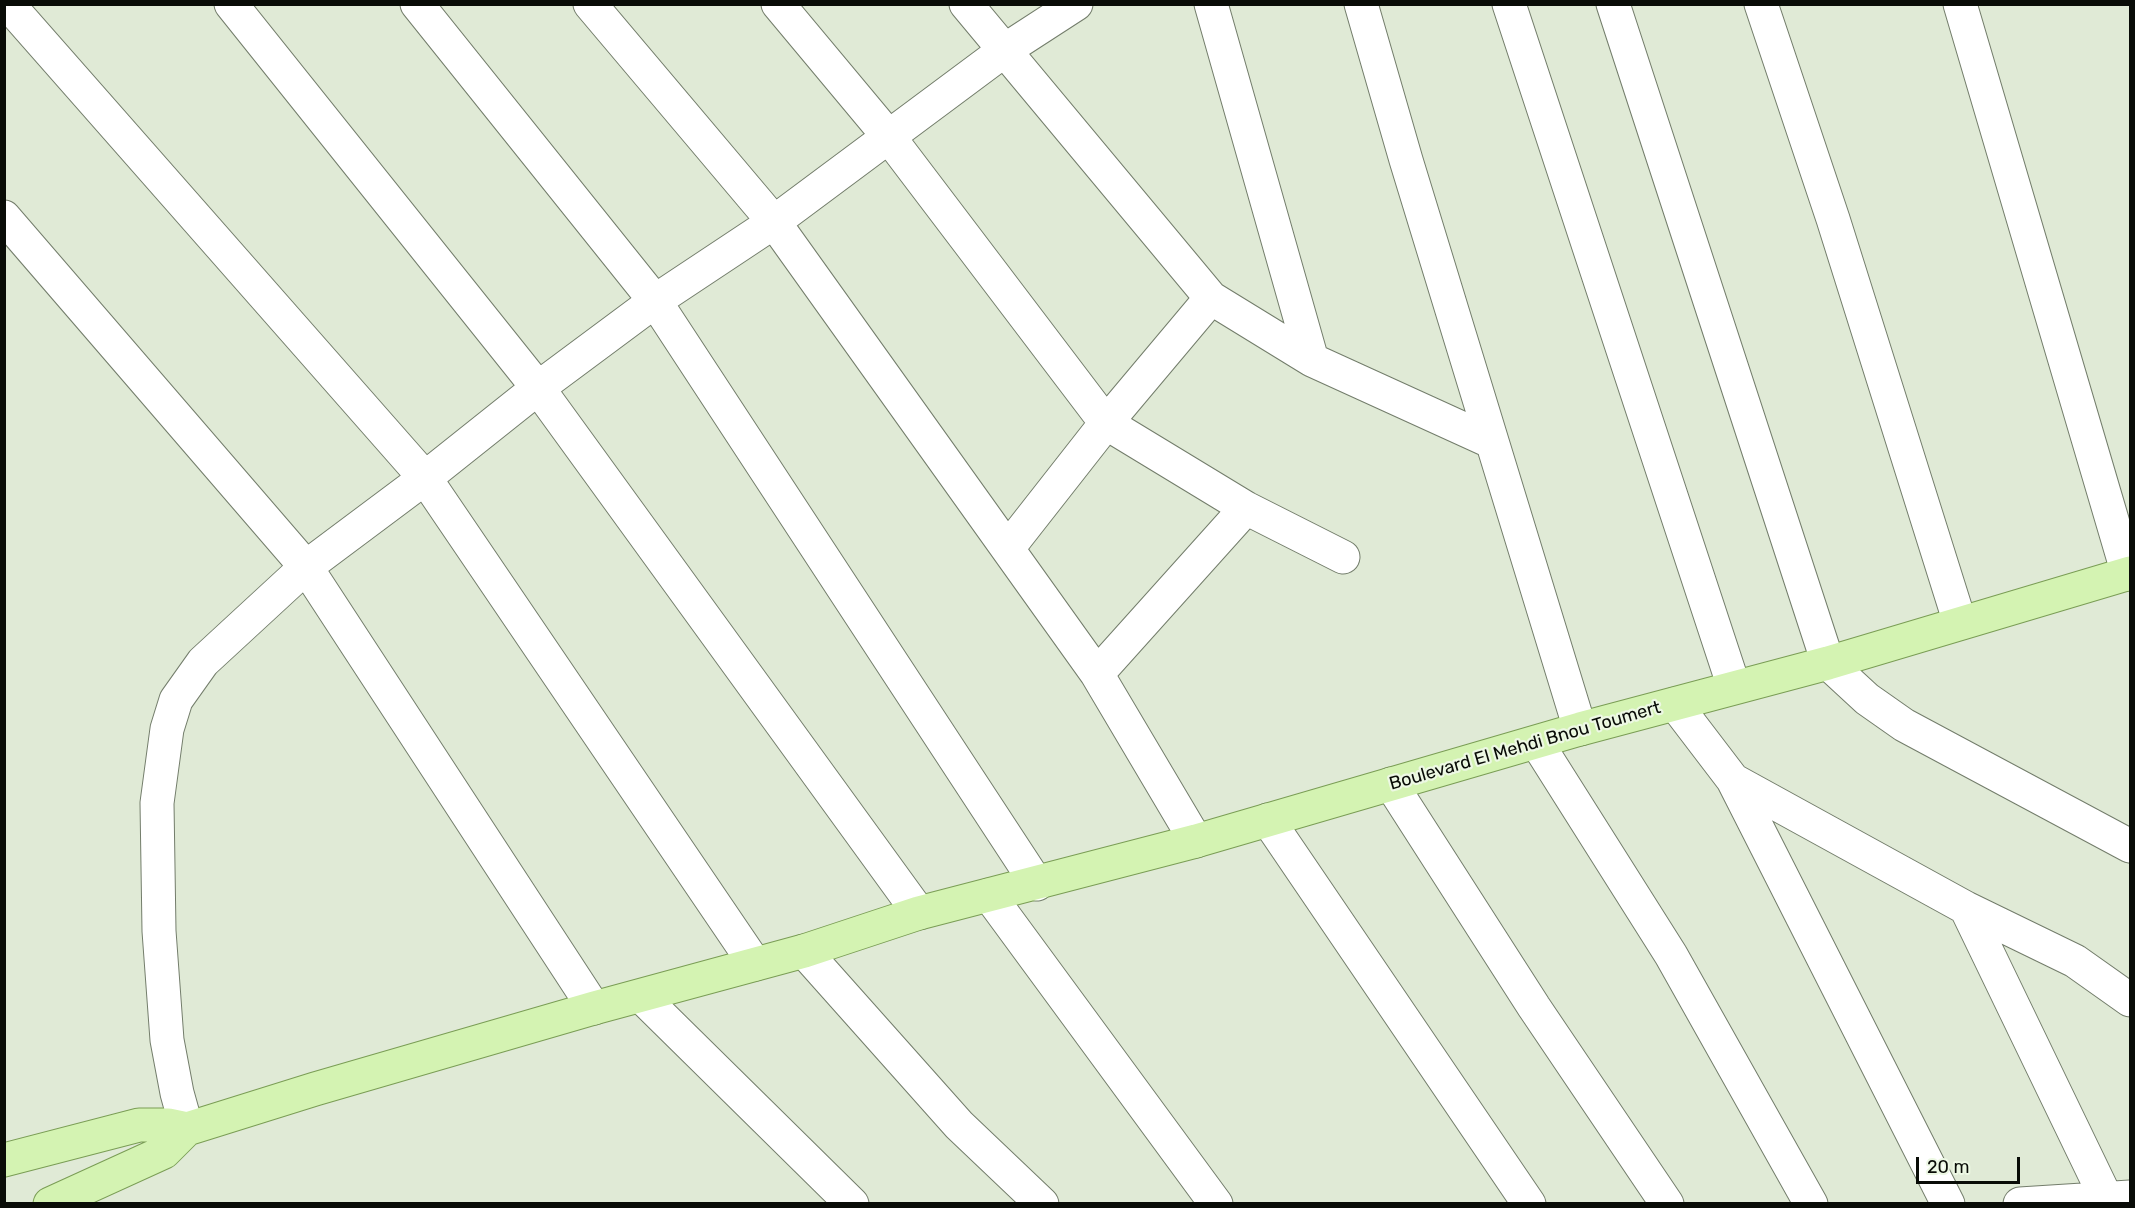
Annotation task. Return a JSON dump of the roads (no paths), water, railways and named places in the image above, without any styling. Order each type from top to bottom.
[{"type":"main road","name":"Boulevard El Mehdi Bnou Toumert","points":[[187,1129],[594,1008],[642,997],[804,951],[919,913],[1197,841],[1580,729],[1828,663],[2129,574]]},
{"type":"main road","points":[[4,1160],[139,1125],[168,1125],[187,1129]]},
{"type":"main road","points":[[50,1203],[164,1152],[187,1129]]},
{"type":"street","points":[[8,4],[425,478],[755,964]]},
{"type":"street","points":[[231,4],[538,388],[919,913]]},
{"type":"street","points":[[417,4],[655,301],[1038,884]]},
{"type":"street","points":[[590,4],[774,222],[1097,674],[1197,841]]},
{"type":"street","points":[[778,4],[889,137],[1106,423],[1246,508],[1343,557]]},
{"type":"street","points":[[966,4],[1211,298],[1312,360],[1492,442]]},
{"type":"street","points":[[187,1129],[177,1093],[167,1040],[162,989],[157,803],[167,729],[176,700],[203,662],[306,567],[425,478],[538,388],[655,301],[774,222],[1005,50],[1076,4]]},
{"type":"street","points":[[1211,4],[1312,360]]},
{"type":"street","points":[[1361,4],[1580,729]]},
{"type":"street","points":[[1509,4],[1734,687]]},
{"type":"street","points":[[1613,4],[1828,663],[1867,699],[1904,725],[2130,846]]},
{"type":"street","points":[[1761,4],[1833,219],[1960,623]]},
{"type":"street","points":[[1960,4],[2129,574]]},
{"type":"street","points":[[4,217],[306,567],[594,1008]]},
{"type":"street","points":[[1008,548],[1106,423],[1211,298]]},
{"type":"street","points":[[1097,674],[1246,508]]},
{"type":"street","points":[[1675,704],[1733,780],[1948,1203]]},
{"type":"street","points":[[1537,743],[1671,955],[1811,1203]]},
{"type":"street","points":[[1733,780],[1966,908],[2076,961],[2130,1000]]},
{"type":"street","points":[[1391,784],[1534,1007],[1667,1203]]},
{"type":"street","points":[[1268,820],[1528,1203]]},
{"type":"street","points":[[989,895],[1216,1203]]},
{"type":"street","points":[[1966,908],[2118,1197],[2020,1203]]},
{"type":"street","points":[[804,951],[959,1125],[1042,1203]]},
{"type":"street","points":[[642,997],[852,1203]]}]
